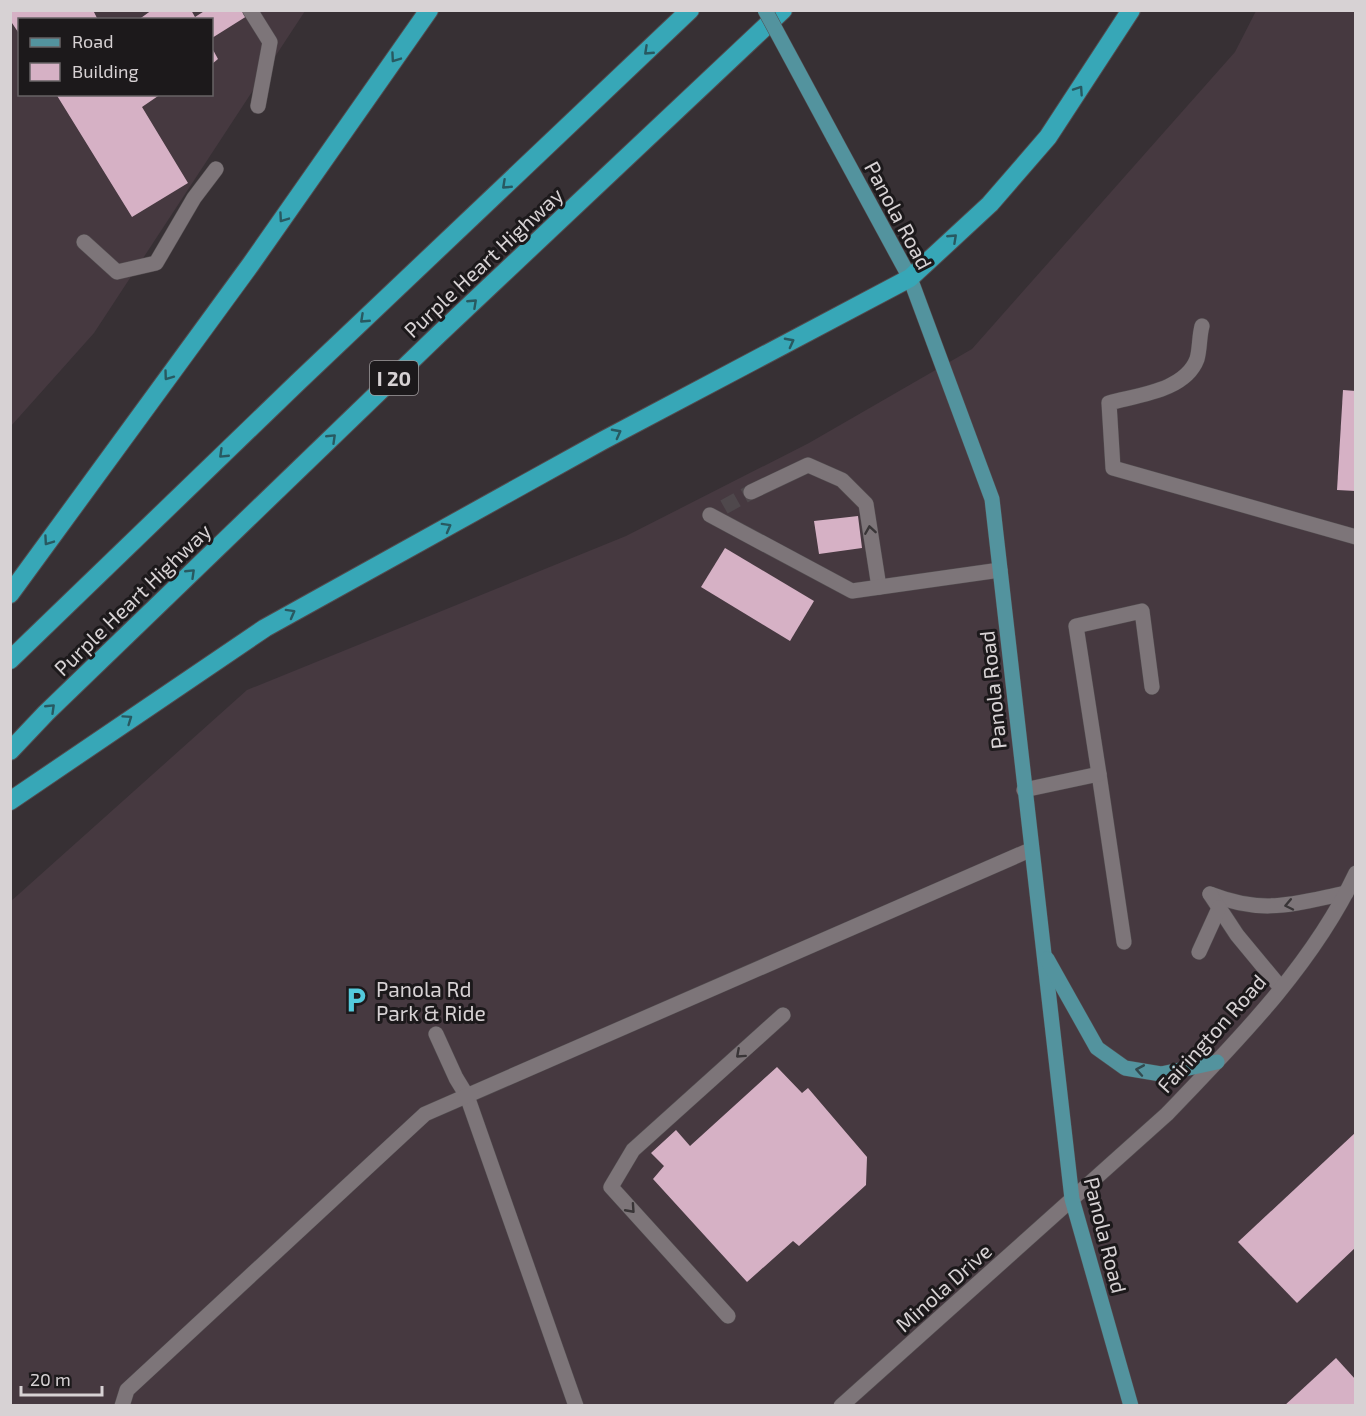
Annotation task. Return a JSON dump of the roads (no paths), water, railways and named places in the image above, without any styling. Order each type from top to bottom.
[{"type":"highway","points":[[10,594],[251,264],[429,10]]},
{"type":"highway","name":"Purple Heart Highway","points":[[10,660],[288,391],[690,10]]},
{"type":"highway","name":"Purple Heart Highway","points":[[10,751],[46,713],[430,343],[783,10]]},
{"type":"highway","points":[[10,801],[265,627],[602,441],[910,278],[990,204],[1048,137],[1131,10]]},
{"type":"main road","name":"Panola Road","points":[[765,10],[910,278],[992,499],[1030,850],[1072,1199],[1131,1406]]},
{"type":"main road","points":[[1043,950],[1097,1048],[1125,1068],[1161,1074],[1217,1062]]},
{"type":"street","points":[[250,10],[270,42],[258,106]]},
{"type":"street","points":[[84,242],[117,272],[156,263],[194,198],[216,169]]},
{"type":"street","points":[[1202,326],[1196,360],[1182,377],[1168,387],[1109,402],[1113,468],[1356,537]]},
{"type":"street","points":[[752,492],[808,465],[842,480],[866,504],[879,587]]},
{"type":"street","points":[[717,511],[852,591],[1000,570]]},
{"type":"street","points":[[1124,942],[1076,626],[1142,610],[1152,687]]},
{"type":"street","points":[[1024,790],[1099,774]]},
{"type":"street","points":[[122,1406],[127,1390],[425,1114],[1030,850]]},
{"type":"street","name":"Fairington Road","points":[[1072,1199],[1167,1114],[1250,1028],[1337,913],[1356,873]]},
{"type":"street","points":[[1281,988],[1237,935],[1210,894],[1238,905],[1275,908],[1346,893]]},
{"type":"street","points":[[1199,952],[1219,908]]},
{"type":"street","points":[[728,1316],[611,1187],[633,1150],[783,1015]]},
{"type":"street","points":[[436,1034],[467,1096],[576,1406]]},
{"type":"street","name":"Minola Drive","points":[[841,1406],[1072,1199]]},
{"type":"tunnel","points":[[724,507],[751,492]]},
{"type":"place","name":"Panola Rd Park & Ride","points":[[356,1000]]}]
